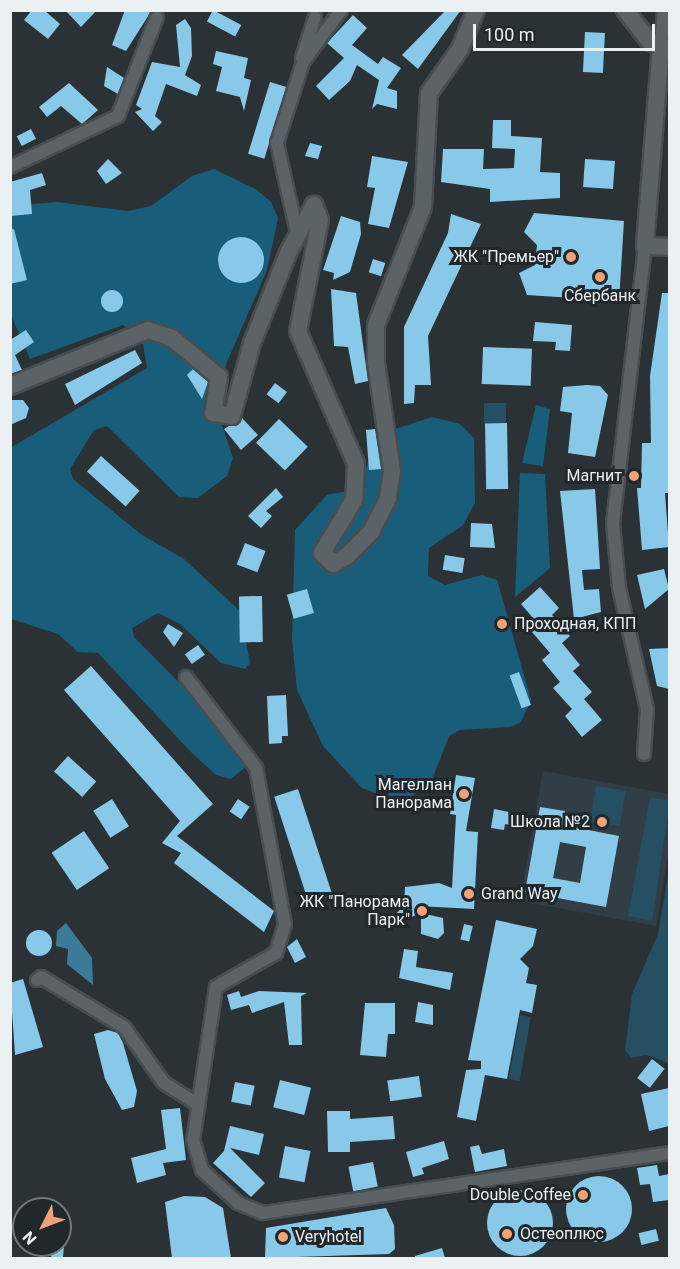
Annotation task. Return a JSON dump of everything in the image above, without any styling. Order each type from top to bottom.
[{"type":"street","points":[[303,63],[341,10]]},
{"type":"street","points":[[10,386],[148,330],[172,338],[219,377],[213,413],[226,418],[237,410],[252,343],[314,205],[320,220],[298,332],[356,464],[354,500],[322,553],[336,564],[371,532],[388,498],[392,471],[376,362],[376,325],[423,207],[429,93],[460,49],[476,10]]},
{"type":"street","points":[[625,10],[650,42],[661,45]]},
{"type":"street","points":[[644,754],[647,709],[619,588],[613,523],[645,246],[664,10]]},
{"type":"street","points":[[10,166],[118,116],[157,17]]},
{"type":"street","points":[[298,238],[286,174],[277,155],[315,17]]},
{"type":"street","points":[[645,246],[669,247]]},
{"type":"street","points":[[186,677],[256,768],[285,924],[276,953],[216,987],[199,1105],[196,1162],[238,1203],[263,1213],[669,1153]]},
{"type":"street","points":[[36,980],[41,977],[124,1026],[164,1083],[199,1105]]},
{"type":"shaded area","points":[[214,169],[257,190],[271,202],[278,218],[267,270],[227,362],[215,404],[233,458],[227,476],[198,498],[179,497],[107,426],[94,430],[70,469],[73,479],[142,535],[184,559],[240,611],[250,663],[245,669],[221,663],[180,624],[158,613],[132,628],[134,637],[220,724],[242,757],[244,768],[231,779],[216,775],[191,752],[98,653],[78,652],[58,634],[11,619],[10,448],[147,368],[143,344],[123,325],[30,359],[11,315],[11,206],[57,202],[128,211],[151,206],[192,176]]},
{"type":"shaded area","points":[[484,403],[506,403],[506,424],[484,424]]},
{"type":"shaded area","points":[[536,405],[550,409],[543,466],[522,463]]},
{"type":"shaded area","points":[[432,417],[460,424],[474,438],[475,503],[463,525],[429,548],[428,576],[445,585],[482,575],[497,580],[531,700],[521,722],[510,727],[460,730],[449,736],[430,785],[408,798],[393,800],[362,788],[323,746],[297,690],[292,639],[295,530],[327,495],[357,489],[380,434]]},
{"type":"shaded area","points":[[520,473],[545,474],[550,568],[515,597]]},
{"type":"shaded area","name":"Школа №2","points":[[543,771],[669,794],[669,850],[656,926],[520,901]]},
{"type":"shaded area","points":[[596,786],[626,791],[620,826],[590,822]]},
{"type":"shaded area","points":[[650,797],[670,801],[652,921],[628,916]]},
{"type":"shaded area","points":[[669,870],[670,1063],[646,1055],[631,1058],[625,1050],[632,994],[658,934]]},
{"type":"shaded area","points":[[66,923],[92,958],[93,985],[67,964],[68,949],[56,946],[57,931]]},
{"type":"shaded area","points":[[520,1015],[531,1017],[520,1081],[509,1079]]},
{"type":"building","points":[[32,10],[44,10],[60,24],[48,39],[24,20]]},
{"type":"building","points":[[65,10],[97,10],[81,27]]},
{"type":"building","points":[[125,10],[152,10],[126,51],[112,45]]},
{"type":"building","points":[[213,10],[241,25],[235,37],[207,21]]},
{"type":"building","points":[[446,10],[461,10],[418,69],[402,55]]},
{"type":"building","points":[[353,15],[367,28],[352,45],[378,64],[383,57],[401,68],[387,88],[397,91],[397,109],[377,104],[372,109],[379,80],[357,65],[350,81],[329,100],[316,86],[344,58],[327,43]]},
{"type":"building","points":[[185,19],[191,28],[192,56],[185,75],[201,85],[197,96],[166,84],[155,116],[162,122],[153,131],[135,112],[142,109],[136,105],[152,62],[180,67],[176,25]]},
{"type":"building","points":[[585,32],[605,33],[603,73],[583,72]]},
{"type":"building","points":[[216,51],[248,58],[244,78],[251,80],[244,111],[240,97],[216,91],[222,67],[213,64]]},
{"type":"building","points":[[107,67],[124,78],[118,94],[104,86]]},
{"type":"building","points":[[270,82],[286,87],[264,159],[248,154]]},
{"type":"building","points":[[69,83],[98,110],[82,124],[61,106],[47,117],[39,107]]},
{"type":"building","points":[[493,120],[511,120],[511,136],[542,138],[540,172],[560,173],[560,198],[490,202],[490,189],[441,182],[443,149],[484,149],[483,169],[514,168],[515,149],[492,148]]},
{"type":"building","points":[[31,129],[36,139],[22,146],[17,136]]},
{"type":"building","points":[[310,143],[322,146],[318,159],[305,156]]},
{"type":"building","points":[[372,156],[408,162],[389,228],[368,224],[375,188],[367,187]]},
{"type":"building","points":[[108,159],[122,173],[106,184],[97,171]]},
{"type":"building","points":[[585,159],[615,161],[613,189],[583,187]]},
{"type":"building","points":[[42,173],[46,185],[30,190],[32,214],[10,216],[10,182]]},
{"type":"building","points":[[534,213],[624,221],[619,301],[527,295],[519,273],[535,265],[537,245],[524,232]]},
{"type":"building","points":[[451,214],[481,224],[428,336],[431,385],[415,385],[414,403],[404,404],[404,327],[448,233]]},
{"type":"building","points":[[341,216],[360,222],[361,234],[350,272],[333,280],[334,273],[323,270]]},
{"type":"building","points":[[14,229],[27,280],[10,284],[10,230]]},
{"type":"building","points":[[241,237],[257,244],[264,260],[257,276],[241,283],[225,276],[218,260],[225,244]]},
{"type":"building","points":[[373,259],[385,263],[381,276],[369,272]]},
{"type":"building","points":[[331,289],[356,293],[368,381],[355,384],[348,347],[334,346]]},
{"type":"building","points":[[112,290],[120,293],[123,301],[120,309],[112,312],[104,309],[101,301],[104,293]]},
{"type":"building","points":[[662,293],[669,293],[669,493],[665,493],[669,547],[642,550],[637,488],[641,488],[642,443],[651,443],[650,376]]},
{"type":"building","points":[[535,322],[572,325],[570,351],[555,350],[556,342],[533,341]]},
{"type":"building","points":[[26,330],[34,342],[15,355],[22,370],[10,374],[10,340]]},
{"type":"building","points":[[483,347],[532,349],[531,386],[482,384]]},
{"type":"building","points":[[135,350],[142,363],[75,405],[65,384]]},
{"type":"building","points":[[193,369],[208,382],[202,399],[187,375]]},
{"type":"building","points":[[275,383],[287,392],[279,403],[267,394]]},
{"type":"building","points":[[600,386],[608,395],[595,457],[568,453],[572,413],[560,411],[563,387]]},
{"type":"building","points":[[10,400],[23,400],[29,408],[26,418],[10,425]]},
{"type":"building","points":[[242,418],[258,435],[241,450],[224,429]]},
{"type":"building","points":[[279,419],[308,447],[285,471],[256,443]]},
{"type":"building","points":[[485,423],[507,423],[508,489],[486,489]]},
{"type":"building","points":[[375,429],[381,469],[369,470],[366,430]]},
{"type":"building","points":[[101,456],[140,491],[126,506],[87,472]]},
{"type":"building","points":[[276,488],[283,497],[266,511],[272,516],[261,528],[248,516]]},
{"type":"building","points":[[595,489],[600,569],[582,570],[584,590],[599,589],[601,612],[574,619],[560,491]]},
{"type":"building","points":[[471,523],[492,524],[495,548],[470,547]]},
{"type":"building","points":[[245,543],[266,551],[257,572],[237,564]]},
{"type":"building","points":[[445,555],[465,558],[462,573],[443,570]]},
{"type":"building","points":[[664,569],[669,589],[645,609],[637,575]]},
{"type":"building","points":[[540,587],[559,608],[552,615],[570,636],[562,643],[580,665],[573,671],[592,692],[584,699],[602,720],[582,737],[565,716],[572,709],[553,688],[560,682],[542,660],[550,653],[532,632],[539,625],[521,604]]},
{"type":"building","points":[[307,589],[314,613],[294,619],[287,595]]},
{"type":"building","points":[[239,596],[262,596],[263,642],[240,642]]},
{"type":"building","points":[[168,624],[183,633],[174,647],[163,632]]},
{"type":"building","points":[[198,645],[205,655],[192,664],[185,654]]},
{"type":"building","points":[[669,648],[669,689],[657,686],[649,649]]},
{"type":"building","points":[[91,666],[213,804],[177,836],[274,911],[264,932],[174,863],[181,853],[162,843],[180,821],[64,690]]},
{"type":"building","points":[[519,672],[531,705],[522,708],[510,675]]},
{"type":"building","points":[[286,695],[288,736],[282,736],[282,743],[269,744],[267,696]]},
{"type":"building","points":[[68,756],[96,781],[82,797],[54,772]]},
{"type":"building","points":[[456,775],[475,778],[466,831],[478,832],[474,909],[418,906],[416,915],[388,927],[386,923],[404,906],[405,887],[439,883],[452,888],[456,815],[450,814]]},
{"type":"building","points":[[298,789],[333,896],[309,903],[274,797]]},
{"type":"building","points":[[112,799],[129,826],[110,838],[93,811]]},
{"type":"building","points":[[238,799],[250,807],[241,819],[230,811]]},
{"type":"building","points":[[540,807],[565,811],[563,825],[619,836],[606,907],[525,892],[536,830],[505,824],[504,830],[491,828],[494,809],[538,818]],"holes":[[[560,842],[586,847],[580,883],[553,878]]]},
{"type":"building","points":[[84,831],[109,868],[77,890],[52,853]]},
{"type":"building","points":[[421,913],[443,918],[444,933],[438,939],[421,934]]},
{"type":"building","points":[[496,920],[537,929],[533,946],[520,959],[529,968],[526,983],[537,985],[532,1013],[520,1010],[507,1079],[485,1075],[476,1121],[457,1117],[466,1070],[481,1069],[481,1061],[468,1060]]},
{"type":"building","points":[[464,924],[473,926],[469,942],[460,940]]},
{"type":"building","points":[[39,930],[49,933],[52,943],[49,953],[39,956],[29,953],[26,943],[29,933]]},
{"type":"building","points":[[297,939],[306,957],[295,963],[287,947]]},
{"type":"building","points":[[404,949],[418,951],[416,967],[453,973],[450,990],[399,978]]},
{"type":"building","points":[[23,979],[43,1047],[15,1055],[10,983]]},
{"type":"building","points":[[239,991],[241,997],[259,991],[307,993],[301,996],[302,1045],[289,1045],[284,1002],[252,1013],[249,1005],[231,1010],[227,995]]},
{"type":"building","points":[[418,1002],[433,1005],[433,1025],[415,1022]]},
{"type":"building","points":[[365,1003],[395,1003],[395,1034],[388,1034],[386,1057],[360,1055]]},
{"type":"building","points":[[108,1030],[118,1033],[123,1043],[137,1091],[134,1107],[122,1110],[105,1079],[94,1034]]},
{"type":"building","points":[[652,1059],[665,1069],[650,1088],[637,1078]]},
{"type":"building","points":[[419,1076],[422,1097],[390,1101],[387,1080]]},
{"type":"building","points":[[280,1080],[311,1088],[304,1115],[273,1107]]},
{"type":"building","points":[[235,1082],[255,1086],[251,1105],[231,1102]]},
{"type":"building","points":[[669,1088],[669,1126],[649,1131],[641,1094]]},
{"type":"building","points":[[180,1108],[186,1160],[163,1163],[166,1175],[137,1183],[131,1158],[166,1149],[161,1110]]},
{"type":"building","points":[[327,1111],[350,1111],[350,1119],[393,1116],[395,1139],[350,1142],[350,1152],[328,1152]]},
{"type":"building","points":[[230,1126],[264,1134],[259,1155],[230,1148],[265,1183],[251,1197],[213,1163],[224,1151]]},
{"type":"building","points":[[444,1141],[449,1159],[422,1168],[424,1174],[413,1177],[406,1152]]},
{"type":"building","points":[[479,1145],[482,1154],[504,1149],[507,1166],[475,1172],[470,1147]]},
{"type":"building","points":[[285,1146],[311,1151],[304,1182],[279,1177]]},
{"type":"building","points":[[373,1162],[378,1187],[353,1191],[348,1167]]},
{"type":"building","points":[[657,1165],[659,1176],[669,1174],[669,1200],[653,1202],[650,1184],[640,1185],[637,1168]]},
{"type":"building","points":[[592,1176],[606,1176],[618,1181],[627,1190],[632,1209],[630,1222],[623,1233],[606,1242],[592,1242],[580,1237],[571,1228],[566,1216],[566,1202],[571,1190],[580,1181]]},
{"type":"building","points":[[513,1190],[527,1190],[539,1195],[548,1204],[553,1223],[551,1236],[544,1247],[527,1256],[513,1256],[501,1251],[492,1242],[487,1230],[487,1216],[492,1204],[501,1195]]},
{"type":"building","points":[[184,1196],[205,1197],[223,1208],[231,1258],[172,1258],[165,1202]]},
{"type":"building","points":[[386,1208],[394,1225],[395,1249],[389,1254],[265,1258],[266,1228]]},
{"type":"building","points":[[656,1229],[659,1241],[641,1245],[639,1233]]},
{"type":"building","points":[[442,1248],[445,1258],[415,1258],[415,1256]]},
{"type":"place","name":"ЖК \"Премьер\"","points":[[571,257]]},
{"type":"place","name":"Сбербанк","points":[[600,277]]},
{"type":"place","name":"Магнит","points":[[634,476]]},
{"type":"place","name":"Проходная, КПП","points":[[502,624]]},
{"type":"place","name":"Магеллан Панорама","points":[[464,794]]},
{"type":"place","name":"Школа №2","points":[[602,822]]},
{"type":"place","name":"Grand Way","points":[[469,894]]},
{"type":"place","name":"ЖК \"Панорама Парк\"","points":[[422,911]]},
{"type":"place","name":"Double Coffee","points":[[583,1195]]},
{"type":"place","name":"Остеоплюс","points":[[507,1234]]},
{"type":"place","name":"Veryhotel","points":[[283,1237]]}]
